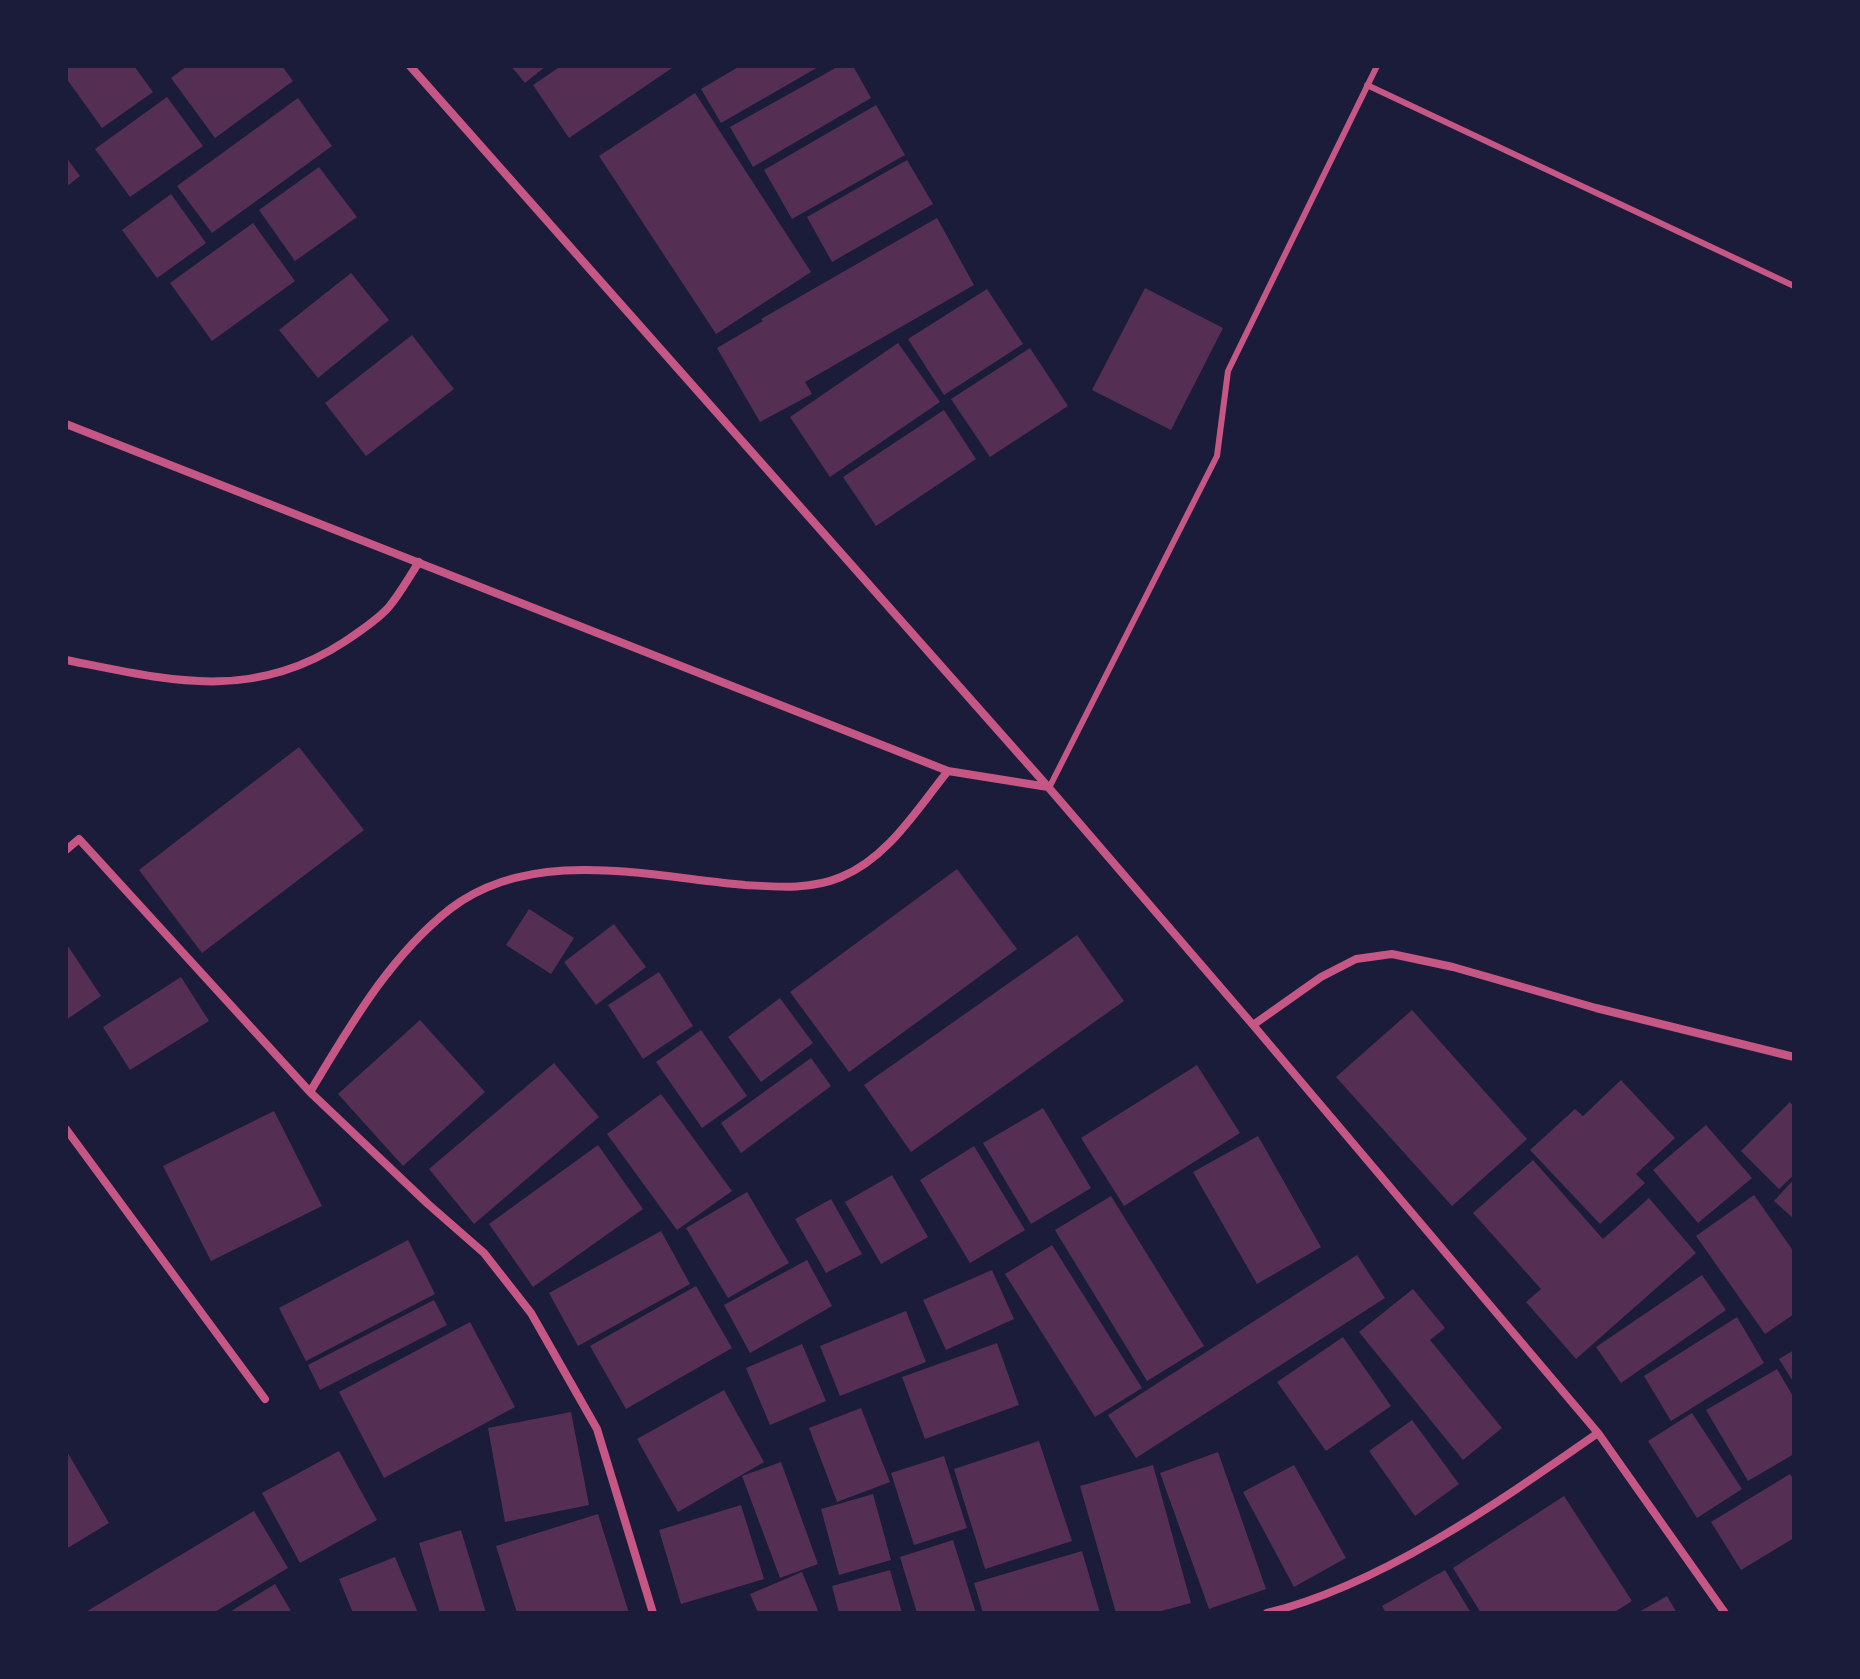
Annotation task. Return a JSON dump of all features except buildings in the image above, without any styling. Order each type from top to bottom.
[{"type":"street","points":[[410,66],[1049,788],[1253,1025],[1598,1433],[1725,1613]]},
{"type":"street","points":[[66,424],[948,771],[1049,788]]},
{"type":"street","points":[[66,660],[195,682],[249,681],[323,656],[365,628],[387,608],[419,562]]},
{"type":"street","points":[[310,1092],[368,996],[422,935],[451,908],[478,893],[507,881],[552,871],[634,872],[784,888],[816,885],[843,876],[887,847],[948,771]]},
{"type":"street","points":[[66,850],[79,839],[310,1092],[484,1253],[531,1313],[597,1429],[653,1613]]},
{"type":"street","points":[[1253,1025],[1321,977],[1356,959],[1392,954],[1453,967],[1596,1008],[1794,1057]]},
{"type":"street","points":[[66,1129],[265,1399]]},
{"type":"street","points":[[1267,1613],[1296,1606],[1350,1583],[1428,1543],[1507,1496],[1598,1433]]},
{"type":"lane","points":[[1049,788],[1217,456],[1228,371],[1377,66]]},
{"type":"lane","points":[[1367,85],[1794,286]]}]
